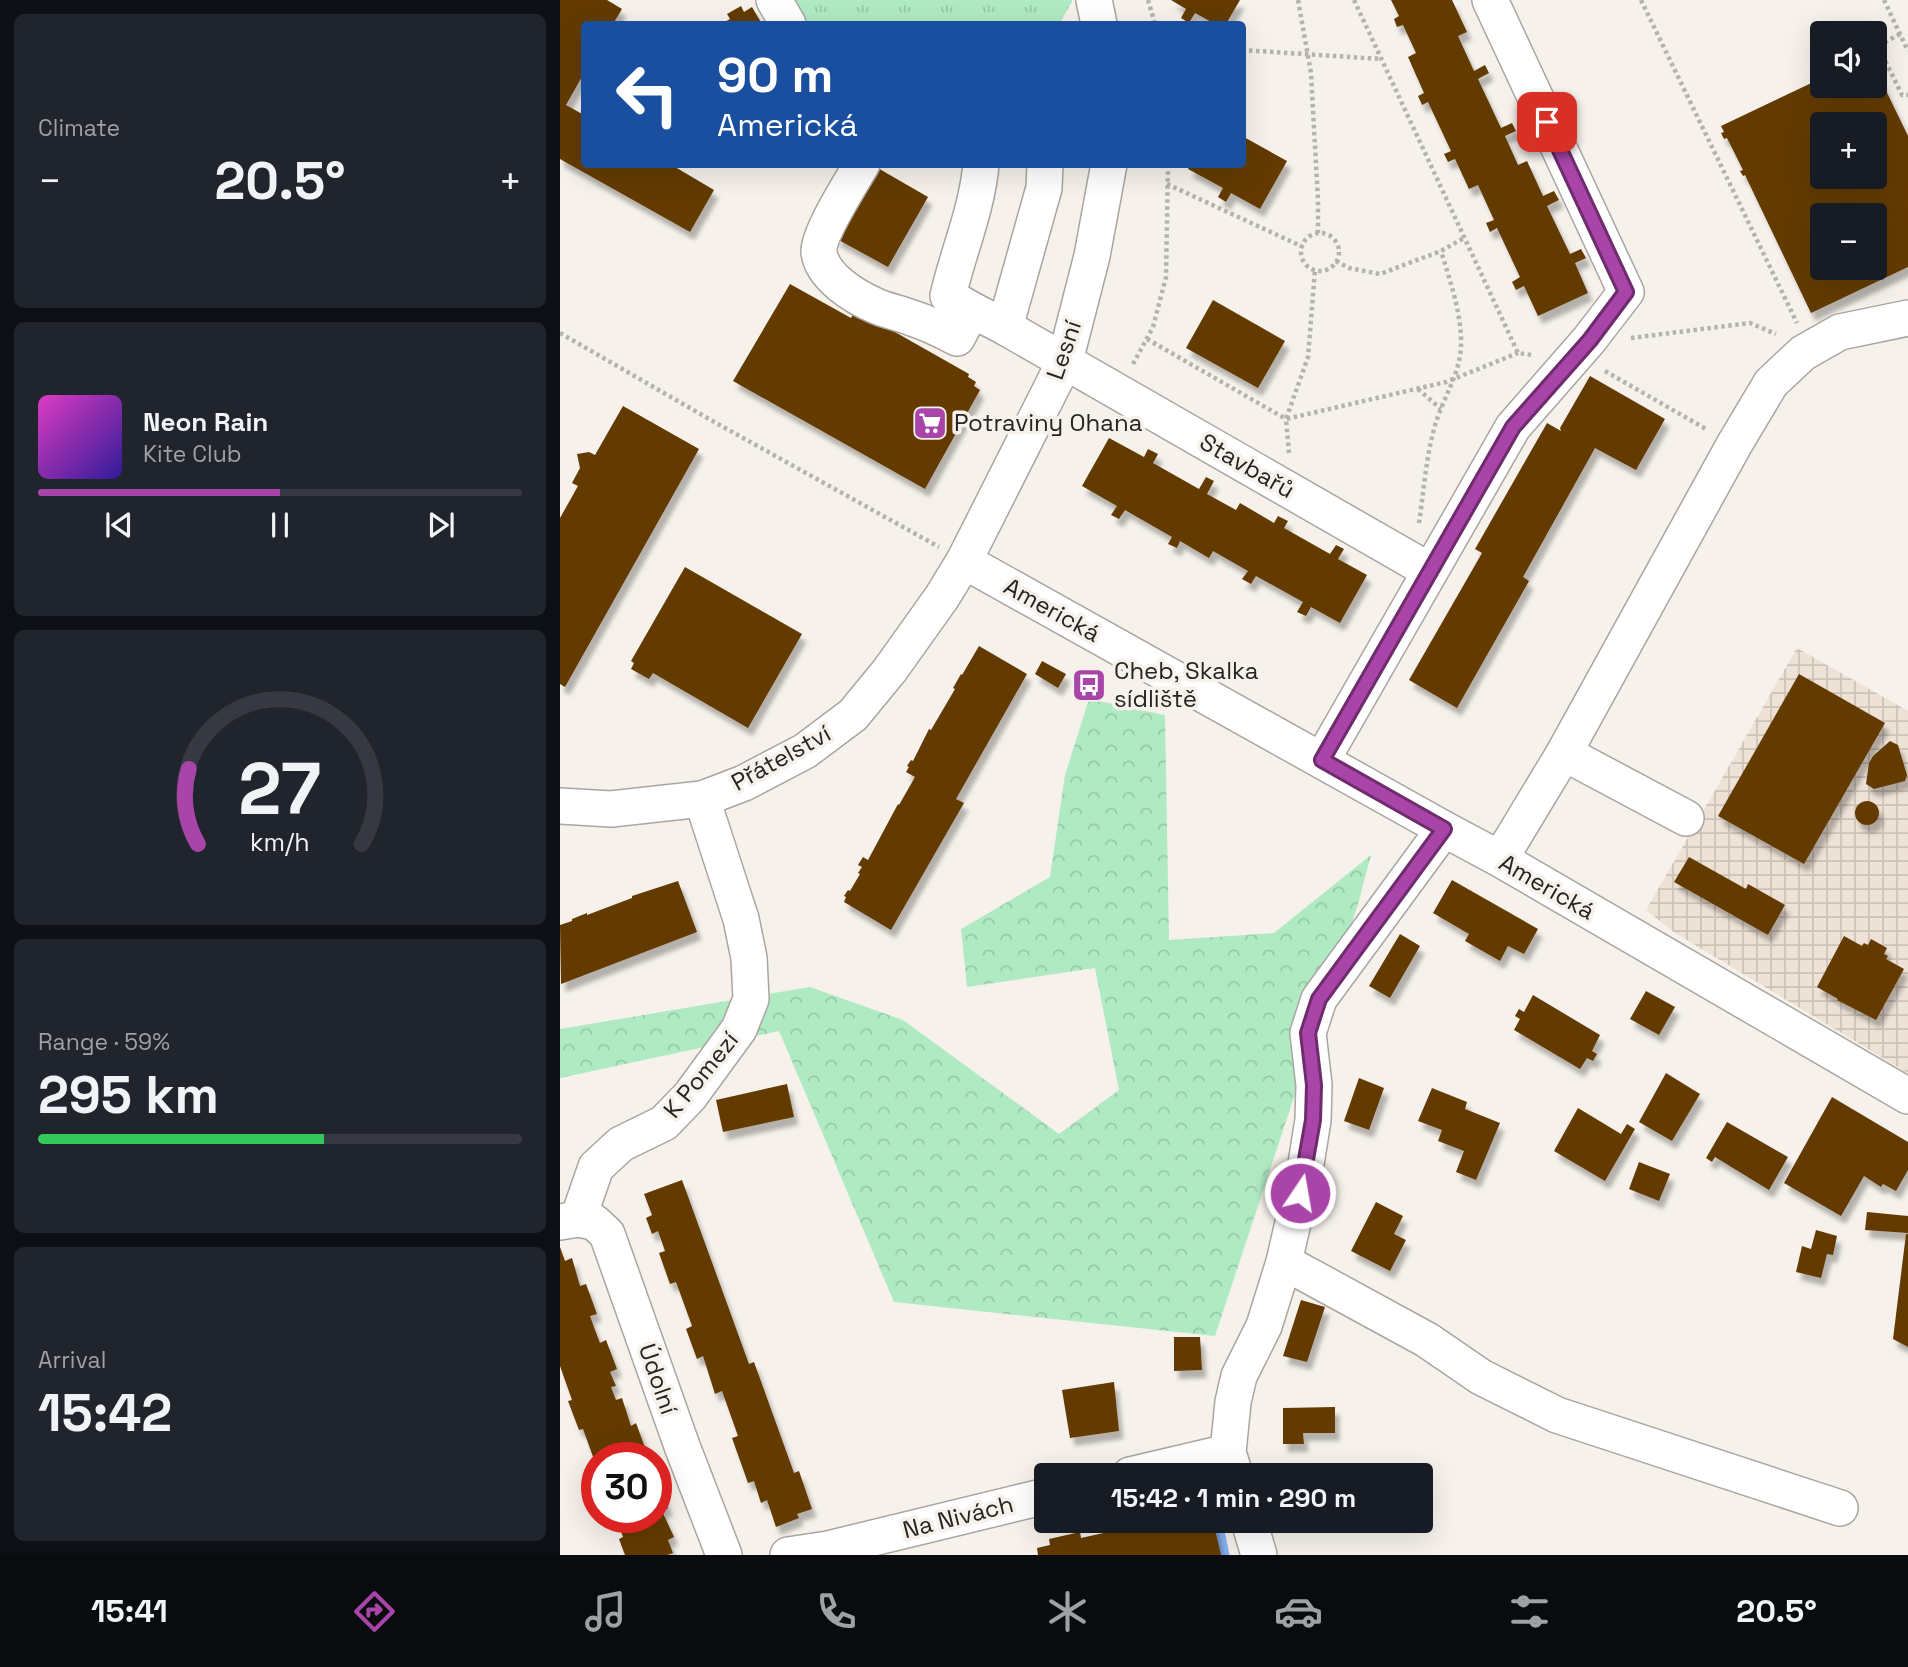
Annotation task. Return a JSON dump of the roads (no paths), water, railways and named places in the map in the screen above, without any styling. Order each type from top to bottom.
[{"type":"street","points":[[774,0],[786,21]]},
{"type":"street","points":[[1322,760],[1422,567],[1513,427],[1578,353],[1626,292],[1490,0]]},
{"type":"street","points":[[860,168],[829,224],[819,251],[832,279],[876,306],[931,325],[957,338],[972,310]]},
{"type":"street","name":"Stavbařů","points":[[980,168],[971,216],[948,296],[1422,567]]},
{"type":"street","points":[[1005,327],[1044,188],[1045,168]]},
{"type":"street","name":"Lesní","points":[[964,561],[1065,361],[1092,256],[1108,168]]},
{"type":"street","points":[[1500,859],[1564,753],[1734,444],[1771,383],[1802,353],[1840,332],[1908,318]]},
{"type":"street","name":"Americká","points":[[964,561],[1500,859],[1908,1096]]},
{"type":"street","name":"Přátelství","points":[[560,806],[611,808],[702,799],[744,783],[805,751],[853,715],[890,670],[964,561]]},
{"type":"street","points":[[1564,753],[1686,818]]},
{"type":"street","name":"K Pomezí","points":[[569,1221],[596,1167],[621,1144],[664,1123],[690,1096],[739,1029],[751,999],[749,958],[741,919],[702,799]]},
{"type":"street","points":[[1231,1463],[1233,1402],[1239,1376],[1264,1326],[1284,1262],[1305,1170],[1313,1120],[1314,1085],[1308,1033],[1319,999],[1444,829]]},
{"type":"street","name":"Údolní","points":[[569,1221],[594,1222],[607,1234],[682,1446],[724,1555]]},
{"type":"street","points":[[1284,1262],[1427,1340],[1480,1377],[1557,1415],[1839,1508]]},
{"type":"street","name":"Na Nivách","points":[[788,1555],[828,1549],[1034,1499]]},
{"type":"street","points":[[1253,1533],[1259,1555]]},
{"type":"waterway","points":[[1220,1533],[1225,1555]]},
{"type":"place","name":"Potraviny Ohana","points":[[930,423]]},
{"type":"place","name":"Cheb, Skalka sídliště","points":[[1089,685]]}]
